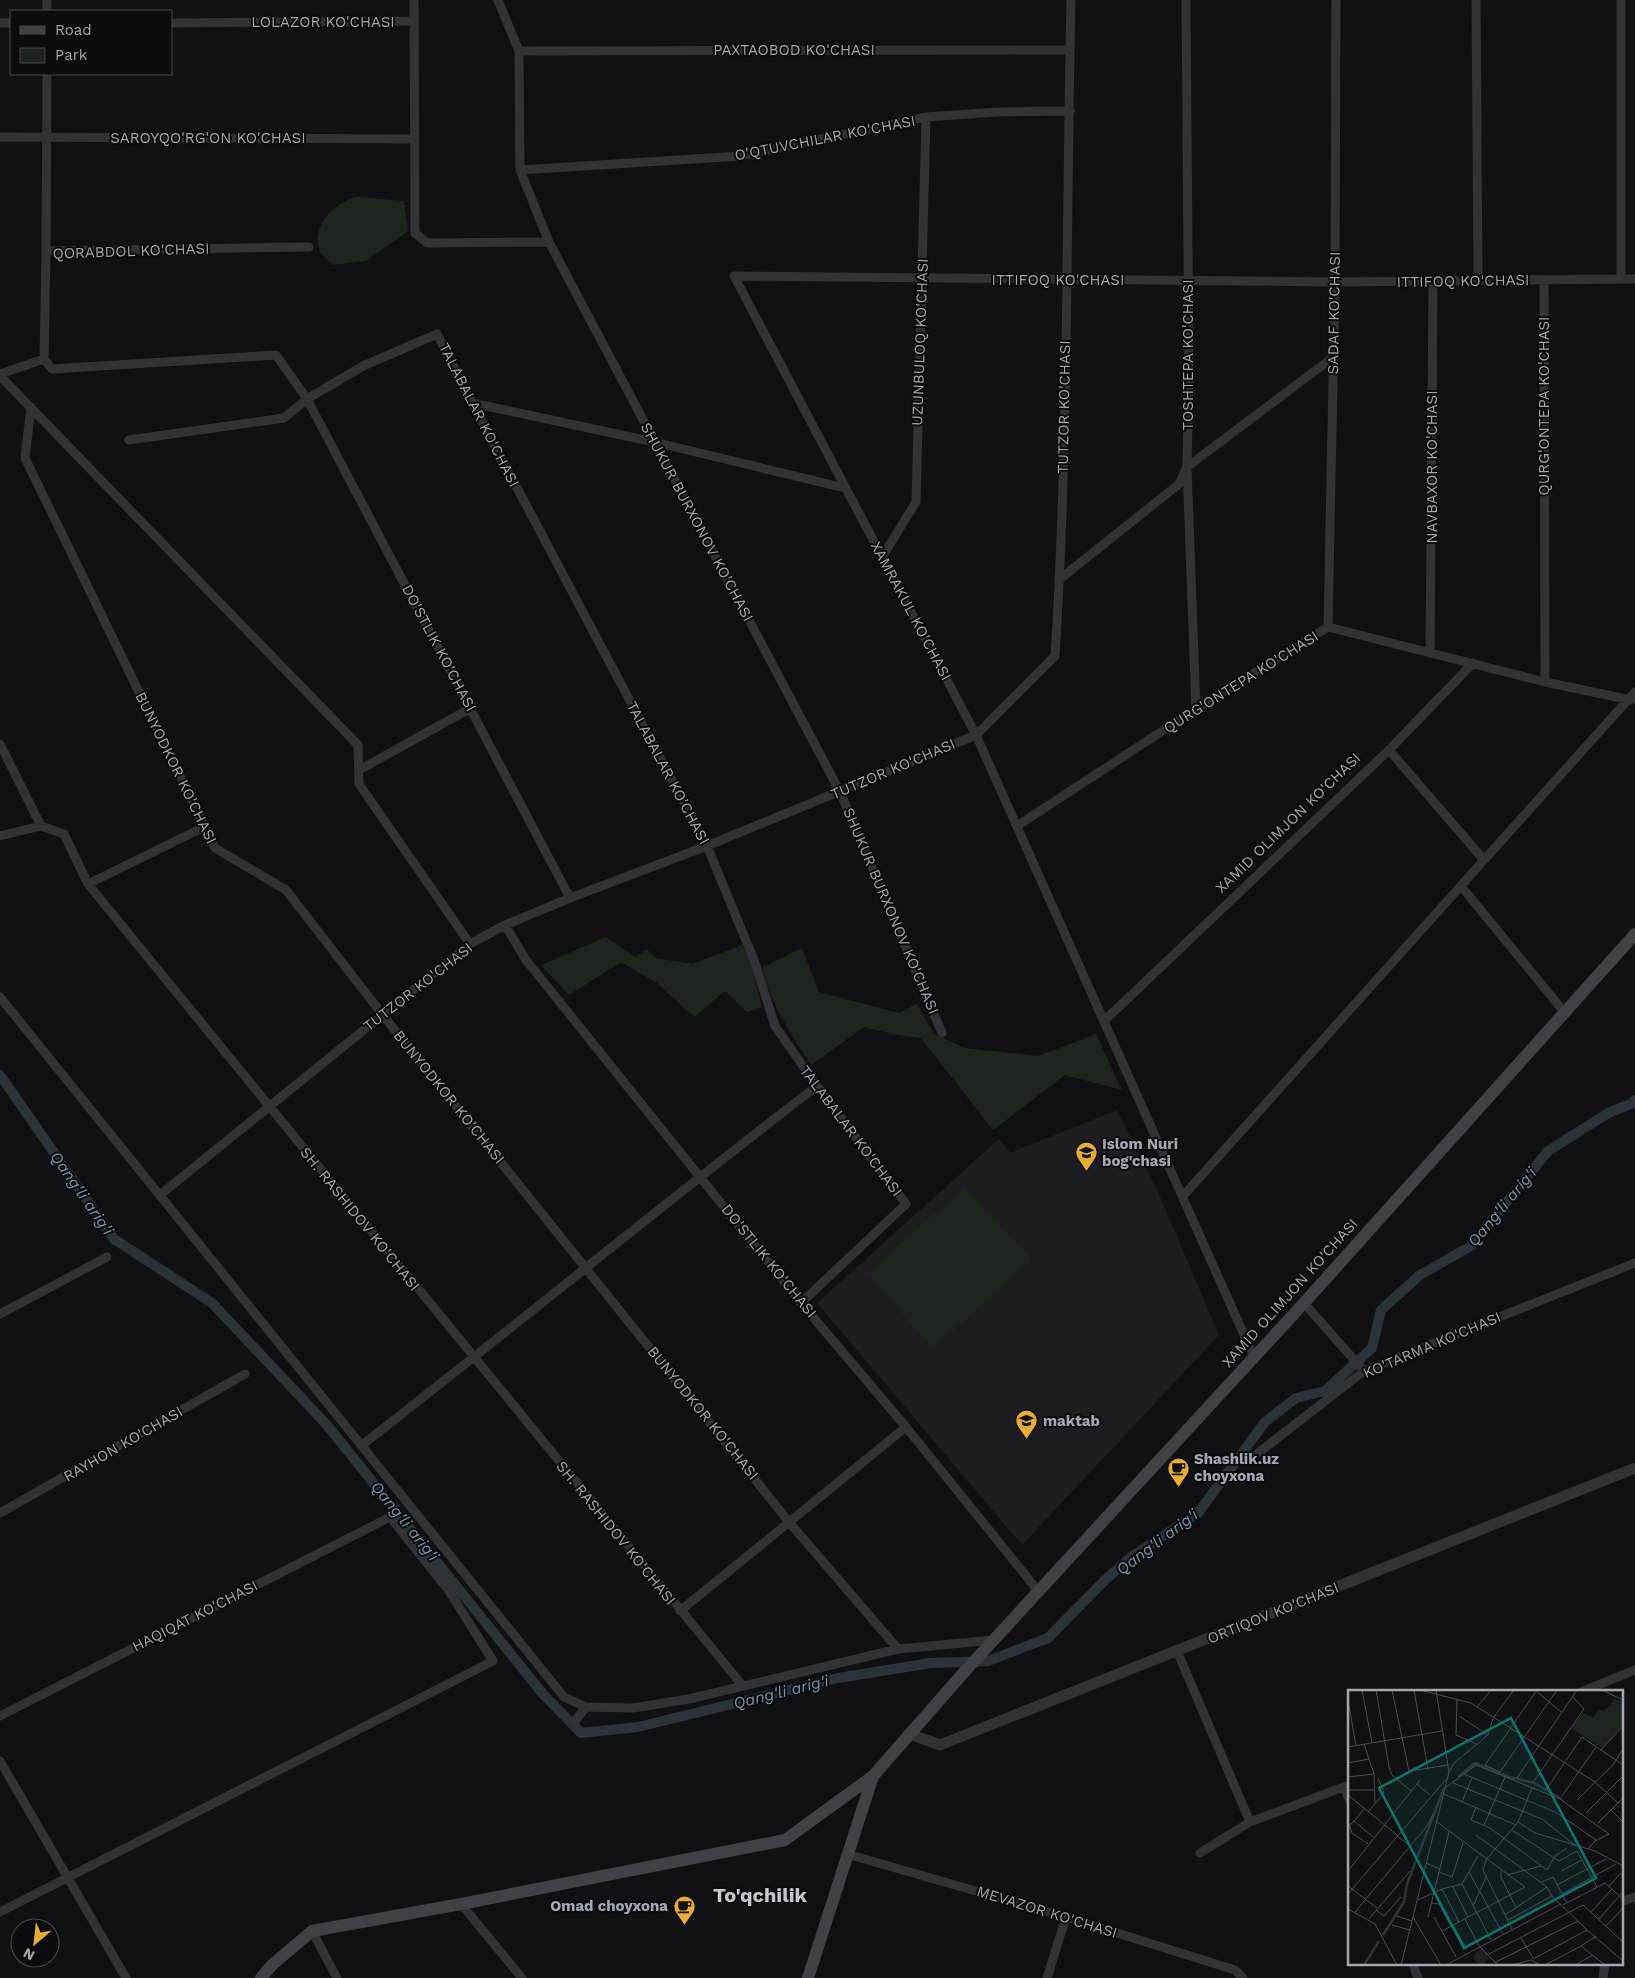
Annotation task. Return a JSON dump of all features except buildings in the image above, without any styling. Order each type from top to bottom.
[{"type":"main road","name":"XAMID OLIMJON KO'CHASI","points":[[910,1734],[966,1670],[1304,1303],[1635,934]]},
{"type":"main road","points":[[261,1978],[272,1965],[312,1931],[461,1904],[785,1840],[873,1776],[910,1734]]},
{"type":"main road","points":[[808,1978],[873,1776]]},
{"type":"street","points":[[414,0],[414,21]]},
{"type":"street","name":"SHUKUR BURXONOV KO'CHASI","points":[[498,0],[519,51],[520,170],[549,242],[840,792],[942,1033]]},
{"type":"street","name":"TUTZOR KO'CHASI","points":[[160,1195],[470,944],[505,925],[570,898],[707,846],[976,735],[1055,656],[1060,579],[1071,0]]},
{"type":"street","name":"TOSHTEPA KO'CHASI","points":[[1186,0],[1187,467],[1196,709]]},
{"type":"street","name":"SADAF KO'CHASI","points":[[1328,627],[1335,282],[1336,0]]},
{"type":"street","points":[[1476,0],[1478,281]]},
{"type":"street","points":[[1621,0],[1621,278]]},
{"type":"street","name":"LOLAZOR KO'CHASI","points":[[172,23],[414,21],[415,233],[426,243],[549,242]]},
{"type":"street","name":"PAXTAOBOD KO'CHASI","points":[[519,51],[1070,50]]},
{"type":"street","points":[[46,251],[47,75]]},
{"type":"street","name":"O'QTUVCHILAR KO'CHASI","points":[[520,170],[741,156],[926,118],[997,112],[1070,111]]},
{"type":"street","name":"UZUNBULOQ KO'CHASI","points":[[882,556],[916,502],[926,118]]},
{"type":"street","name":"SAROYQO'RG'ON KO'CHASI","points":[[0,137],[416,139]]},
{"type":"street","name":"QORABDOL KO'CHASI","points":[[44,359],[46,251],[309,247]]},
{"type":"street","name":"ITTIFOQ KO'CHASI","points":[[845,488],[734,276],[1335,282],[1635,278]]},
{"type":"street","name":"QURG'ONTEPA KO'CHASI","points":[[1544,280],[1545,682]]},
{"type":"street","name":"NAVBAXOR KO'CHASI","points":[[1430,652],[1433,282]]},
{"type":"street","name":"TALABALAR KO'CHASI","points":[[307,399],[363,366],[437,334],[707,846],[754,960],[775,1026],[817,1086],[906,1204],[801,1303]]},
{"type":"street","name":"DO'STLIK KO'CHASI","points":[[44,359],[52,369],[276,355],[307,399],[570,898]]},
{"type":"street","points":[[1060,579],[1179,484],[1187,467],[1332,358]]},
{"type":"street","points":[[44,359],[0,375],[358,745],[360,784],[470,944]]},
{"type":"street","points":[[129,440],[284,418],[307,399]]},
{"type":"street","points":[[472,403],[654,442],[845,488]]},
{"type":"street","name":"BUNYODKOR KO'CHASI","points":[[31,407],[25,458],[215,848],[286,890],[382,1014],[789,1522],[898,1649]]},
{"type":"street","name":"XAMRAKUL KO'CHASI","points":[[845,488],[976,735],[1254,1357]]},
{"type":"street","name":"QURG'ONTEPA KO'CHASI","points":[[1017,826],[1196,709],[1328,627],[1545,682],[1631,700]]},
{"type":"street","name":"XAMID OLIMJON KO'CHASI","points":[[1104,1021],[1389,750],[1473,663]]},
{"type":"street","points":[[1183,1196],[1484,860],[1631,700],[1635,692]]},
{"type":"street","points":[[359,770],[470,708]]},
{"type":"street","points":[[0,744],[41,826],[0,836]]},
{"type":"street","points":[[1389,750],[1484,860]]},
{"type":"street","name":"SH. RASHIDOV KO'CHASI","points":[[41,826],[64,834],[88,884],[742,1685]]},
{"type":"street","points":[[88,884],[204,827]]},
{"type":"street","points":[[1461,886],[1565,1013]]},
{"type":"street","name":"DO'STLIK KO'CHASI","points":[[505,925],[526,960],[801,1303],[906,1427],[1039,1592]]},
{"type":"street","points":[[0,997],[564,1697],[586,1707],[633,1708],[689,1699],[898,1649],[995,1640]]},
{"type":"street","points":[[361,1446],[587,1268],[700,1176],[817,1086]]},
{"type":"street","points":[[0,1314],[107,1257]]},
{"type":"street","name":"KO'TARMA KO'CHASI","points":[[1249,1460],[1358,1365],[1635,1263]]},
{"type":"street","points":[[1304,1303],[1358,1365]]},
{"type":"street","name":"RAYHON KO'CHASI","points":[[0,1513],[245,1374]]},
{"type":"street","points":[[680,1611],[906,1427]]},
{"type":"street","name":"ORTIQOV KO'CHASI","points":[[910,1734],[940,1745],[1635,1468]]},
{"type":"street","name":"HAQIQAT KO'CHASI","points":[[0,1716],[390,1517],[449,1591],[493,1661],[68,1877]]},
{"type":"street","points":[[1177,1651],[1250,1822]]},
{"type":"street","points":[[1586,1690],[1635,1670]]},
{"type":"street","points":[[575,1721],[586,1707]]},
{"type":"street","points":[[0,1761],[126,1978]]},
{"type":"street","points":[[1200,1853],[1250,1822],[1346,1786]]},
{"type":"street","name":"MEVAZOR KO'CHASI","points":[[847,1854],[1066,1917],[1236,1970],[1242,1978]]},
{"type":"street","points":[[0,1912],[68,1877]]},
{"type":"street","points":[[1622,1902],[1635,1898]]},
{"type":"street","points":[[461,1904],[522,1978]]},
{"type":"street","points":[[1047,1978],[1066,1917]]},
{"type":"street","points":[[312,1931],[337,1978]]},
{"type":"street","points":[[1413,1966],[1418,1978]]},
{"type":"shaded area","name":"maktab","points":[[1117,1110],[1158,1192],[1219,1335],[1022,1545],[817,1303],[999,1139],[1010,1153]]},
{"type":"green space","points":[[357,197],[404,201],[408,231],[366,261],[331,265],[319,249],[319,231],[322,223],[333,209]]},
{"type":"green space","points":[[606,937],[635,957],[647,949],[655,958],[692,964],[742,945],[750,960],[762,1007],[747,1012],[725,991],[694,1017],[657,983],[621,962],[569,995],[541,965]]},
{"type":"green space","points":[[802,948],[819,992],[899,1013],[917,1004],[934,1034],[965,1048],[1038,1056],[1096,1034],[1122,1090],[1065,1075],[993,1130],[921,1038],[864,1027],[811,1065],[777,1007],[762,968]]},
{"type":"green space","points":[[965,1186],[1032,1260],[933,1349],[866,1274]]},
{"type":"waterway","name":"Qang'li arig'i","points":[[0,1075],[114,1239],[212,1303],[327,1425],[543,1694],[581,1733],[638,1727],[838,1678],[931,1663],[988,1661],[1048,1638],[1104,1581],[1131,1557],[1198,1513],[1265,1422],[1296,1398],[1325,1391],[1372,1348],[1381,1310],[1420,1275],[1471,1246],[1548,1151],[1610,1112],[1631,1104],[1635,1100]]},
{"type":"place","name":"Islom Nuri bog'chasi","points":[[1086,1172]]},
{"type":"place","name":"maktab","points":[[1027,1440]]},
{"type":"place","name":"Shashlik.uz choyxona","points":[[1178,1487]]},
{"type":"place","name":"Omad choyxona","points":[[684,1925]]},
{"type":"district","name":"To'qchilik","points":[[760,1895]]}]
